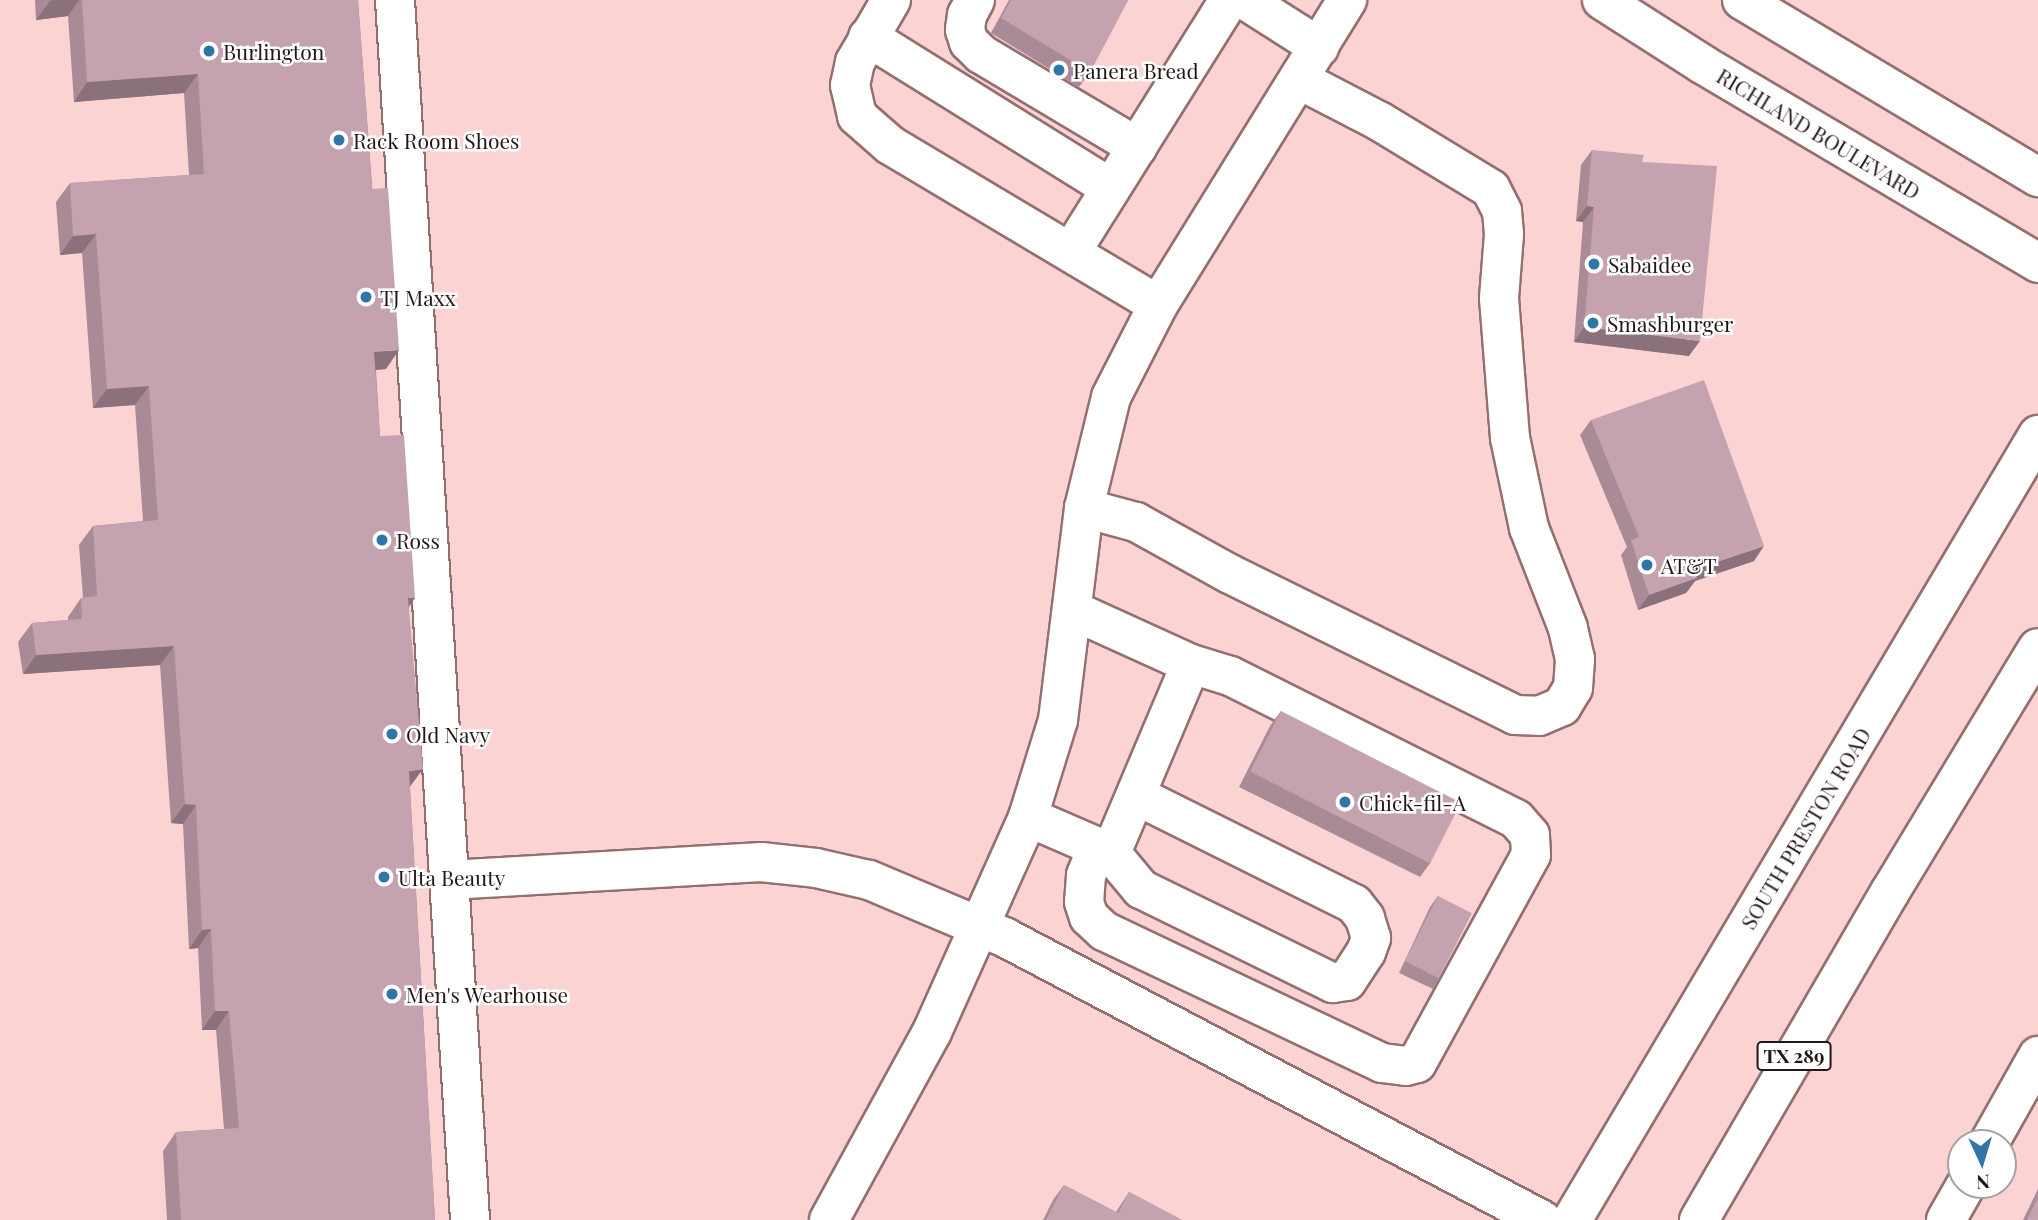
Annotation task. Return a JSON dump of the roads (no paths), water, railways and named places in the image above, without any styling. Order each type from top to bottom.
[{"type":"main road","points":[[396,0],[470,1220]]},
{"type":"main road","points":[[891,0],[867,37],[855,62],[850,85],[857,116],[890,145],[1158,305]]},
{"type":"main road","points":[[975,0],[967,15],[965,30],[969,42],[981,54],[1137,147]]},
{"type":"main road","points":[[829,1220],[932,1032],[982,926],[1028,817],[1058,720],[1074,611],[1084,508],[1111,397],[1158,305],[1347,0]]},
{"type":"main road","name":"RICHLAND BOULEVARD","points":[[1602,0],[1702,64],[2038,263]]},
{"type":"main road","points":[[1742,0],[2038,177]]},
{"type":"main road","points":[[1070,252],[1224,3],[1319,47]]},
{"type":"main road","points":[[867,37],[1111,188]]},
{"type":"main road","points":[[1084,508],[1136,523],[1230,574],[1514,715],[1539,716],[1562,706],[1573,688],[1575,659],[1568,628],[1528,528],[1510,438],[1499,298],[1504,234],[1502,211],[1491,189],[1379,121],[1298,79]]},
{"type":"main road","name":"SOUTH PRESTON ROAD","points":[[1572,1220],[2038,435]]},
{"type":"main road","points":[[1074,611],[1191,664],[1230,676],[1516,819],[1530,835],[1531,855],[1417,1062],[1406,1066],[1382,1063],[1104,931],[1089,917],[1084,902],[1086,875],[1137,796],[1191,664]]},
{"type":"main road","name":"TX 289","points":[[1699,1220],[1889,892],[2038,648]]},
{"type":"main road","points":[[1028,817],[1104,850],[1141,889],[1333,983],[1347,981],[1366,953],[1371,937],[1365,918],[1354,904],[1137,796]]},
{"type":"main road","points":[[449,880],[761,862],[816,867],[869,880],[982,926],[1542,1220]]},
{"type":"main road","points":[[1997,1129],[2038,1056]]},
{"type":"main road","points":[[1946,1220],[1958,1199]]},
{"type":"place","name":"Burlington","points":[[209,51]]},
{"type":"place","name":"Panera Bread","points":[[1059,70]]},
{"type":"place","name":"Rack Room Shoes","points":[[339,140]]},
{"type":"place","name":"Sabaidee","points":[[1594,264]]},
{"type":"place","name":"TJ Maxx","points":[[366,297]]},
{"type":"place","name":"Smashburger","points":[[1593,323]]},
{"type":"place","name":"Ross","points":[[382,540]]},
{"type":"place","name":"AT&T","points":[[1647,565]]},
{"type":"place","name":"Old Navy","points":[[392,734]]},
{"type":"place","name":"Chick-fil-A","points":[[1345,802]]},
{"type":"place","name":"Ulta Beauty","points":[[384,877]]},
{"type":"place","name":"Men's Wearhouse","points":[[392,994]]}]
